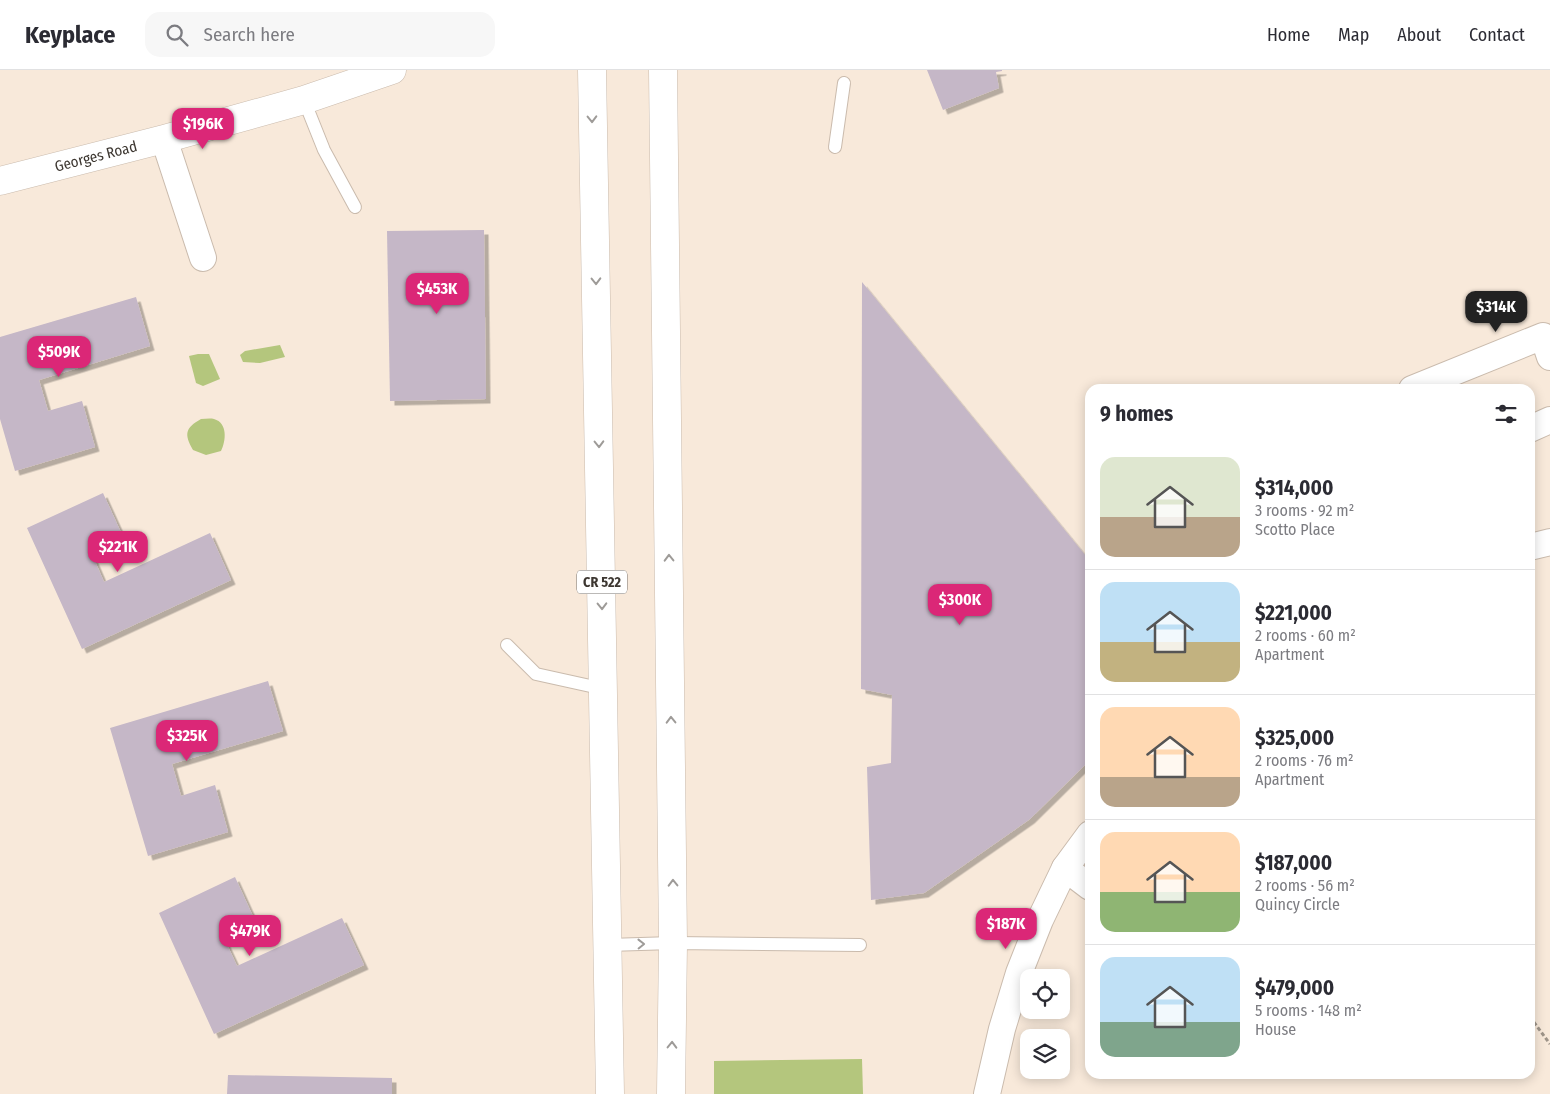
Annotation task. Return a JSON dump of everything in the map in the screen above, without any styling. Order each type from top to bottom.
[{"type":"main road","name":"Georges Road","points":[[0,181],[164,139],[304,100],[392,70]]},
{"type":"main road","name":"CR 522","points":[[592,70],[610,1094]]},
{"type":"main road","points":[[663,70],[673,943],[671,1094]]},
{"type":"street","points":[[164,139],[203,258]]},
{"type":"street","points":[[1424,384],[1543,336],[1550,357]]},
{"type":"street","points":[[1535,427],[1550,420]]},
{"type":"street","points":[[1535,546],[1550,542]]},
{"type":"street","points":[[987,1094],[1002,1029],[1019,973],[1040,920],[1065,868],[1085,841]]},
{"type":"street","points":[[1065,868],[1085,883]]},
{"type":"lane","points":[[835,147],[844,83]]},
{"type":"lane","points":[[304,100],[324,150],[355,207]]},
{"type":"lane","points":[[507,645],[536,674],[604,688]]},
{"type":"lane","points":[[608,945],[673,943],[860,945]]},
{"type":"path","points":[[1535,1024],[1550,1044]]},
{"type":"green space","points":[[280,345],[285,357],[260,363],[243,362],[240,355],[245,351]]},
{"type":"green space","points":[[209,354],[220,379],[203,386],[196,383],[189,356]]},
{"type":"green space","points":[[201,419],[214,419],[222,424],[225,438],[221,451],[206,455],[193,450],[188,440],[188,432],[192,425]]},
{"type":"green space","points":[[862,1059],[863,1094],[714,1094],[714,1061]]},
{"type":"building","points":[[927,70],[1002,71],[996,72],[999,88],[943,110]]},
{"type":"building","points":[[484,230],[486,399],[390,401],[387,231]]},
{"type":"building","points":[[862,282],[1085,555],[1085,765],[1030,819],[924,893],[871,900],[867,767],[891,763],[892,695],[861,689]]},
{"type":"building","points":[[136,297],[150,346],[39,380],[48,411],[82,401],[95,447],[15,471],[0,419],[0,337]]},
{"type":"building","points":[[103,493],[123,537],[91,552],[104,582],[210,533],[231,580],[82,649],[27,528]]},
{"type":"building","points":[[268,681],[283,731],[172,764],[181,796],[215,785],[228,832],[148,856],[110,728]]},
{"type":"building","points":[[235,877],[255,921],[223,936],[237,966],[342,918],[364,965],[214,1034],[159,913]]},
{"type":"building","points":[[228,1075],[392,1078],[392,1094],[227,1094]]}]
